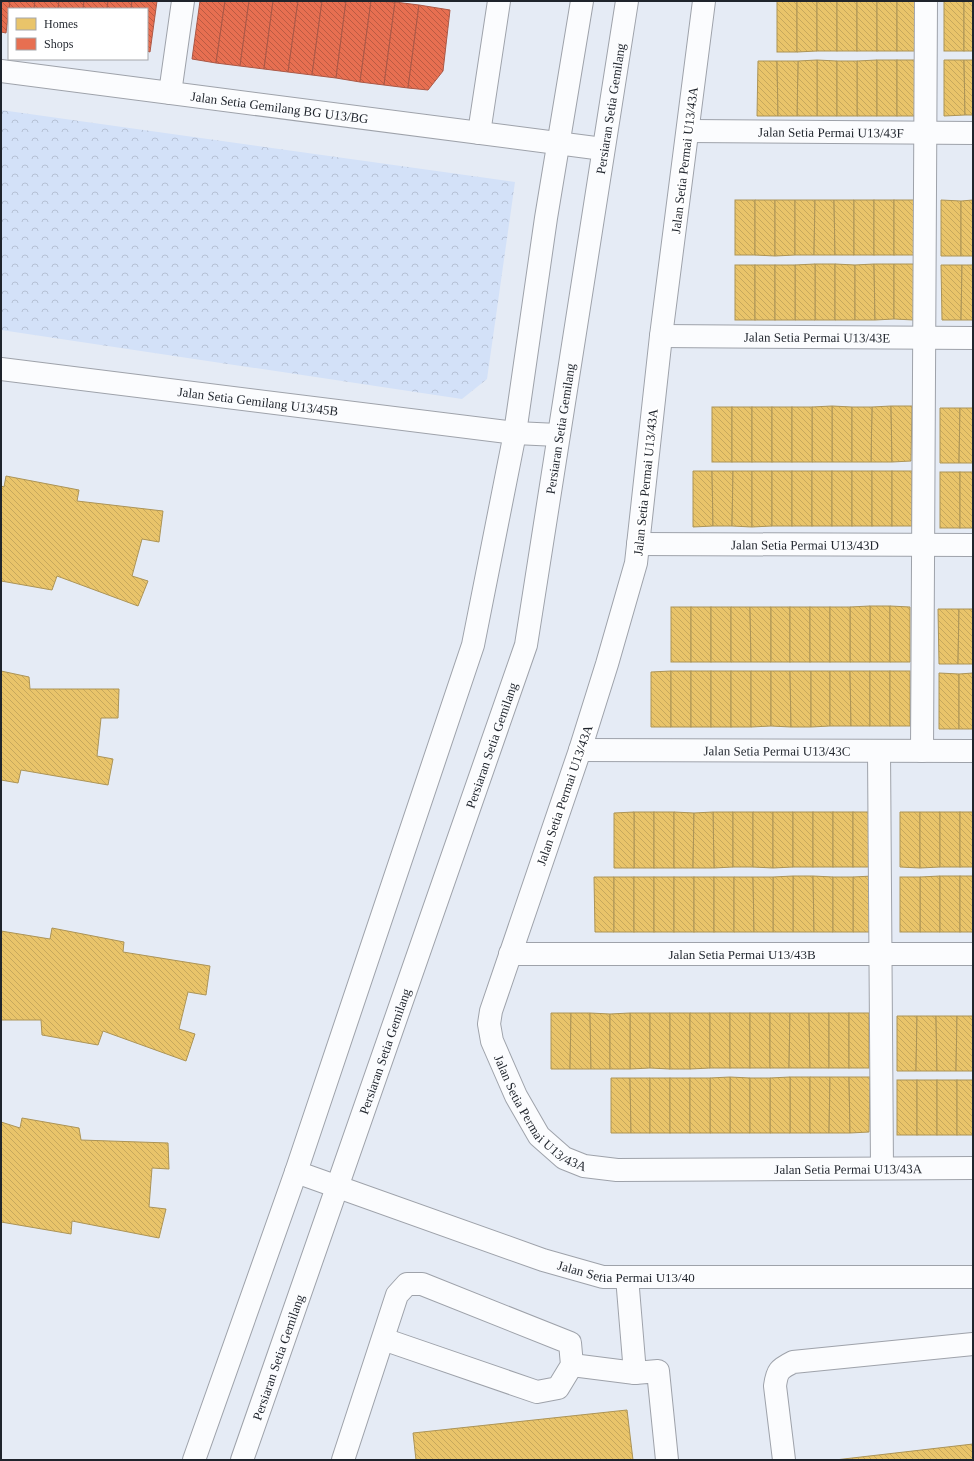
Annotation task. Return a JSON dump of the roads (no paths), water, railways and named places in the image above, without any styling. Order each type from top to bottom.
[{"type":"street","points":[[170,93],[183,1]]},
{"type":"street","points":[[479,133],[499,1]]},
{"type":"street","points":[[194,1460],[296,1172],[473,645],[515,433],[546,218],[582,1]]},
{"type":"street","name":"Persiaran Setia Gemilang","points":[[242,1460],[526,645],[602,149],[627,1]]},
{"type":"street","name":"Jalan Setia Permai U13/43A","points":[[704,1],[661,336],[634,570],[608,664],[492,1011],[489,1024],[492,1041],[516,1096],[540,1136],[564,1158],[584,1166],[617,1170],[973,1168]]},
{"type":"street","points":[[922,751],[926,1]]},
{"type":"street","name":"Jalan Setia Gemilang BG U13/BG","points":[[1,71],[602,149]]},
{"type":"street","name":"Jalan Setia Permai U13/43F","points":[[688,131],[973,133]]},
{"type":"street","name":"Jalan Setia Permai U13/43E","points":[[661,336],[973,338]]},
{"type":"street","name":"Jalan Setia Gemilang U13/45B","points":[[1,369],[515,433],[558,435]]},
{"type":"street","name":"Jalan Setia Permai U13/43D","points":[[638,544],[973,545]]},
{"type":"street","name":"Jalan Setia Permai U13/43C","points":[[580,750],[973,751]]},
{"type":"street","points":[[879,751],[882,1168]]},
{"type":"street","name":"Jalan Setia Permai U13/43B","points":[[510,954],[973,954]]},
{"type":"street","name":"Jalan Setia Permai U13/40","points":[[296,1172],[543,1260],[604,1277],[973,1277]]},
{"type":"street","points":[[627,1277],[635,1373]]},
{"type":"street","points":[[343,1460],[397,1295],[407,1284],[422,1284],[570,1343],[572,1365],[558,1388],[537,1392],[383,1339]]},
{"type":"street","points":[[784,1460],[775,1386],[776,1374],[784,1366],[792,1362],[973,1344]]},
{"type":"street","points":[[572,1365],[635,1373],[658,1371],[667,1460]]}]
